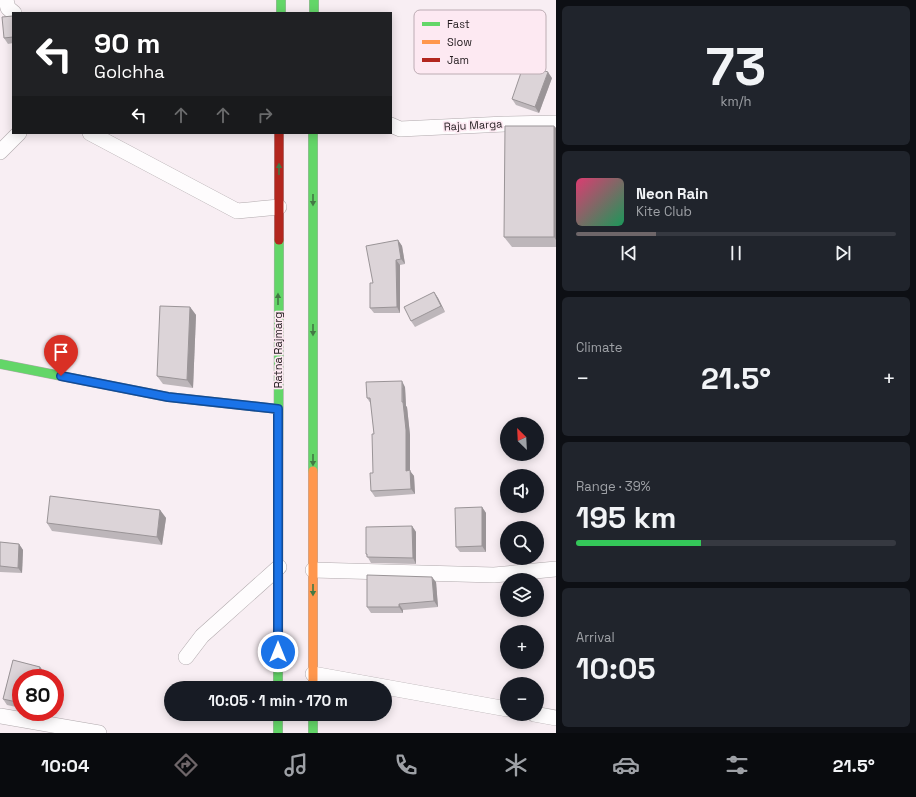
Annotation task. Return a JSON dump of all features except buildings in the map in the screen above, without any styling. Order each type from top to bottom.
[{"type":"main road","points":[[281,0],[281,12]]},
{"type":"main road","points":[[314,0],[314,12]]},
{"type":"main road","name":"Ratna Rajmarg","points":[[278,681],[279,134]]},
{"type":"main road","points":[[313,134],[313,681]]},
{"type":"main road","points":[[0,364],[168,397],[278,409]]},
{"type":"main road","points":[[278,721],[278,733]]},
{"type":"main road","points":[[313,721],[313,733]]},
{"type":"street","points":[[6,0],[8,8],[13,12]]},
{"type":"street","name":"Raju Marga","points":[[392,125],[400,129],[556,123]]},
{"type":"street","points":[[0,152],[18,134]]},
{"type":"street","points":[[92,134],[237,211],[279,207]]},
{"type":"street","points":[[186,657],[202,636],[279,567]]},
{"type":"street","points":[[313,570],[494,575],[556,569]]},
{"type":"street","points":[[392,692],[500,708]]},
{"type":"street","points":[[0,716],[99,733]]},
{"type":"street","points":[[544,716],[556,718]]},
{"type":"traffic: fast","points":[[281,0],[281,12]]},
{"type":"traffic: fast","points":[[314,0],[314,12]]},
{"type":"traffic: fast","points":[[313,134],[313,471]]},
{"type":"traffic: fast","points":[[278,681],[279,240]]},
{"type":"traffic: fast","points":[[0,364],[168,397],[278,409]]},
{"type":"traffic: fast","points":[[278,721],[278,733]]},
{"type":"traffic: fast","points":[[313,721],[313,733]]},
{"type":"traffic: slow","points":[[313,471],[313,681]]},
{"type":"traffic: jam","points":[[279,134],[279,240]]},
{"type":"route","points":[[61,376],[168,397],[278,409],[278,652]]}]
